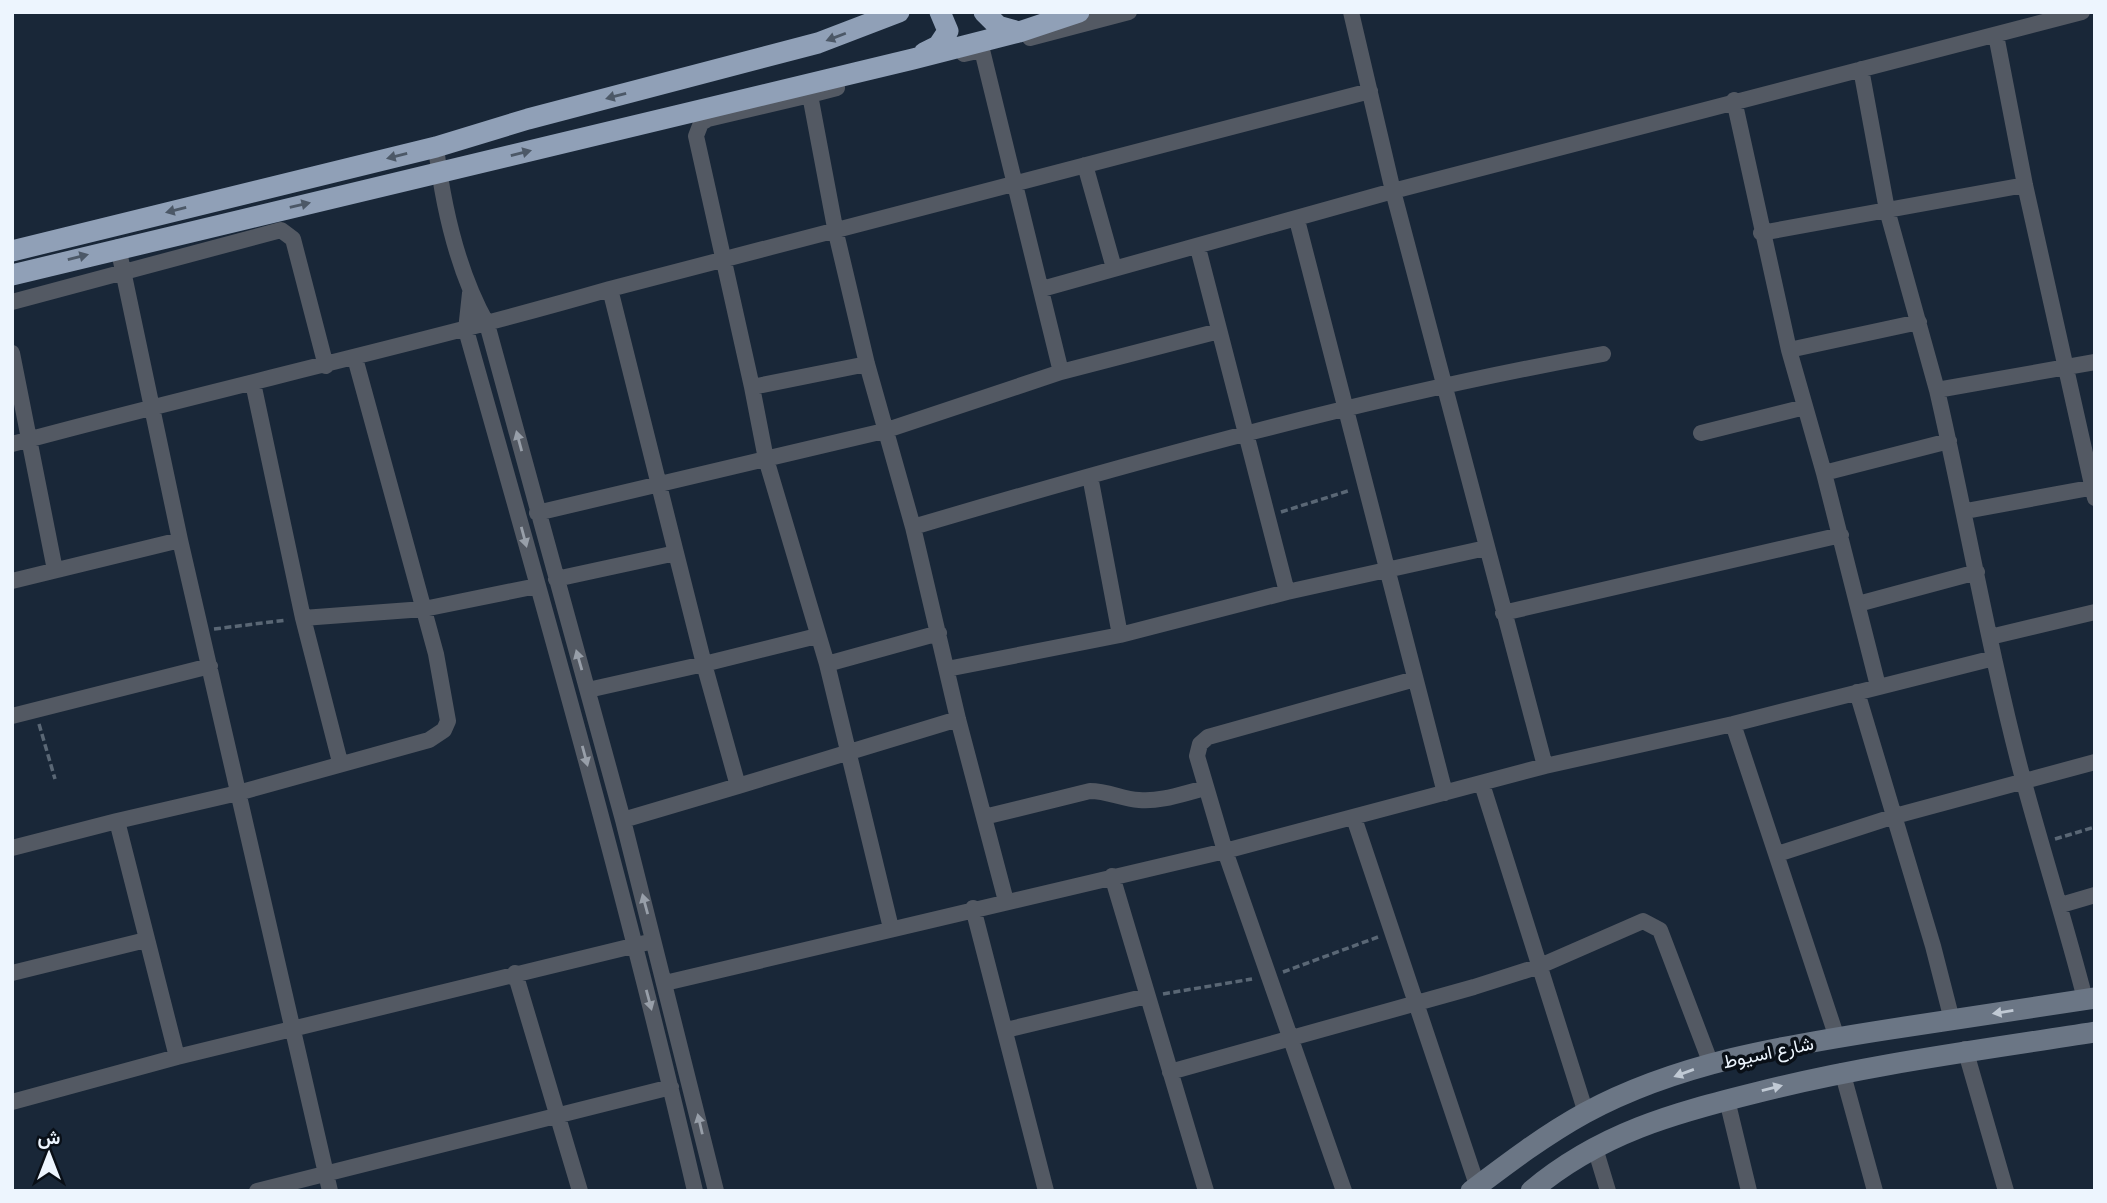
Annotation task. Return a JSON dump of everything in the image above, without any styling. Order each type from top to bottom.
[{"type":"highway","points":[[12,251],[436,146],[527,118],[818,43],[899,12]]},
{"type":"highway","points":[[913,59],[938,46],[948,31],[940,12]]},
{"type":"highway","points":[[984,12],[998,26],[1019,32]]},
{"type":"highway","points":[[12,275],[118,247],[913,59],[1019,32],[1079,12]]},
{"type":"street","points":[[891,928],[827,664],[766,459],[695,136],[708,119],[1129,12]]},
{"type":"street","points":[[1351,12],[1393,191],[1446,383],[1486,548],[1545,766]]},
{"type":"street","points":[[1042,289],[1734,100],[2081,12]]},
{"type":"street","points":[[1966,511],[2094,491],[2025,185],[1996,35]]},
{"type":"street","points":[[982,50],[1061,372]]},
{"type":"street","points":[[1861,69],[1887,210],[1937,390],[1966,511],[1994,657],[2024,781],[2090,998]]},
{"type":"street","points":[[12,444],[153,405],[326,366],[466,330],[610,289],[836,233],[1013,183],[1370,91]]},
{"type":"street","points":[[810,95],[836,233],[867,364],[913,527],[958,719],[1006,901]]},
{"type":"street","points":[[1734,100],[1761,233],[1789,350],[1824,473],[1878,686]]},
{"type":"street","points":[[436,146],[439,173],[470,293],[487,324],[623,820],[716,1191]]},
{"type":"street","points":[[1085,164],[1114,268]]},
{"type":"street","points":[[1761,233],[2025,185]]},
{"type":"street","points":[[1297,220],[1445,793]]},
{"type":"street","points":[[12,302],[275,230],[284,231],[293,239],[326,366]]},
{"type":"street","points":[[118,247],[180,540],[203,630],[330,1191]]},
{"type":"street","points":[[1198,248],[1287,592]]},
{"type":"street","points":[[610,289],[704,664],[738,786]]},
{"type":"street","points":[[470,293],[466,330],[635,945],[695,1191]]},
{"type":"street","points":[[1789,350],[1919,322]]},
{"type":"street","points":[[537,513],[884,431],[1061,372],[1219,331]]},
{"type":"street","points":[[12,353],[55,570]]},
{"type":"street","points":[[913,527],[1090,476],[1446,383],[1603,354]]},
{"type":"street","points":[[12,848],[238,793],[340,762],[429,740],[444,730],[449,712],[424,609],[355,358]]},
{"type":"street","points":[[1937,390],[2095,362]]},
{"type":"street","points":[[752,387],[867,364]]},
{"type":"street","points":[[254,383],[303,618],[340,762]]},
{"type":"street","points":[[1701,433],[1805,407]]},
{"type":"street","points":[[1824,473],[1949,441]]},
{"type":"street","points":[[1090,476],[1120,635]]},
{"type":"street","points":[[1503,613],[1840,535]]},
{"type":"street","points":[[12,580],[180,540]]},
{"type":"street","points":[[947,669],[1120,635],[1387,568],[1486,548]]},
{"type":"street","points":[[556,579],[676,553]]},
{"type":"street","points":[[1858,604],[1977,572]]},
{"type":"street","points":[[303,618],[424,609],[537,586]]},
{"type":"street","points":[[1990,637],[2095,612]]},
{"type":"street","points":[[827,664],[939,633]]},
{"type":"street","points":[[587,690],[817,636]]},
{"type":"street","points":[[666,983],[974,908],[1225,851],[1545,766],[1733,724],[1994,657]]},
{"type":"street","points":[[12,716],[211,666]]},
{"type":"street","points":[[1344,1191],[1271,976],[1225,851],[1197,756],[1200,744],[1208,737],[1415,679]]},
{"type":"street","points":[[1857,692],[1952,1020]]},
{"type":"street","points":[[623,820],[958,719]]},
{"type":"street","points":[[1733,724],[1837,1038]]},
{"type":"street","points":[[1778,854],[1895,816],[2095,762]]},
{"type":"street","points":[[1482,784],[1586,1113]]},
{"type":"street","points":[[984,817],[1090,791],[1108,791],[1138,800],[1157,800],[1206,788]]},
{"type":"street","points":[[1354,818],[1418,1004],[1476,1189]]},
{"type":"street","points":[[117,821],[177,1057]]},
{"type":"street","points":[[1112,876],[1206,1191]]},
{"type":"street","points":[[2061,905],[2095,895]]},
{"type":"street","points":[[974,908],[1046,1191]]},
{"type":"street","points":[[1170,1072],[1293,1040],[1540,966],[1639,922],[1655,924],[1660,930],[1711,1064]]},
{"type":"street","points":[[12,973],[146,940]]},
{"type":"street","points":[[12,1102],[177,1057],[654,941]]},
{"type":"street","points":[[515,973],[580,1191]]},
{"type":"street","points":[[1006,1030],[1147,996]]},
{"type":"street","name":"شارع اسيوط","points":[[1476,1189],[1542,1139],[1586,1113],[1626,1094],[1711,1064],[1837,1038],[2090,998]]},
{"type":"street","points":[[2039,1006],[2044,1039]]},
{"type":"street","name":"شارع اسيوط","points":[[1531,1191],[1595,1148],[1636,1126],[1727,1100],[1842,1071],[1965,1049],[2044,1039],[2093,1038]]},
{"type":"street","points":[[1965,1049],[2006,1191]]},
{"type":"street","points":[[1842,1071],[1875,1191]]},
{"type":"street","points":[[257,1191],[671,1087]]},
{"type":"street","points":[[1626,1094],[1636,1126]]},
{"type":"street","points":[[1727,1100],[1749,1191]]},
{"type":"street","points":[[1595,1148],[1608,1191]]},
{"type":"path","points":[[1267,516],[1366,485]]},
{"type":"path","points":[[203,630],[303,618]]},
{"type":"path","points":[[35,710],[55,779]]},
{"type":"path","points":[[2043,843],[2095,827]]},
{"type":"path","points":[[1147,996],[1271,976],[1394,932]]}]
